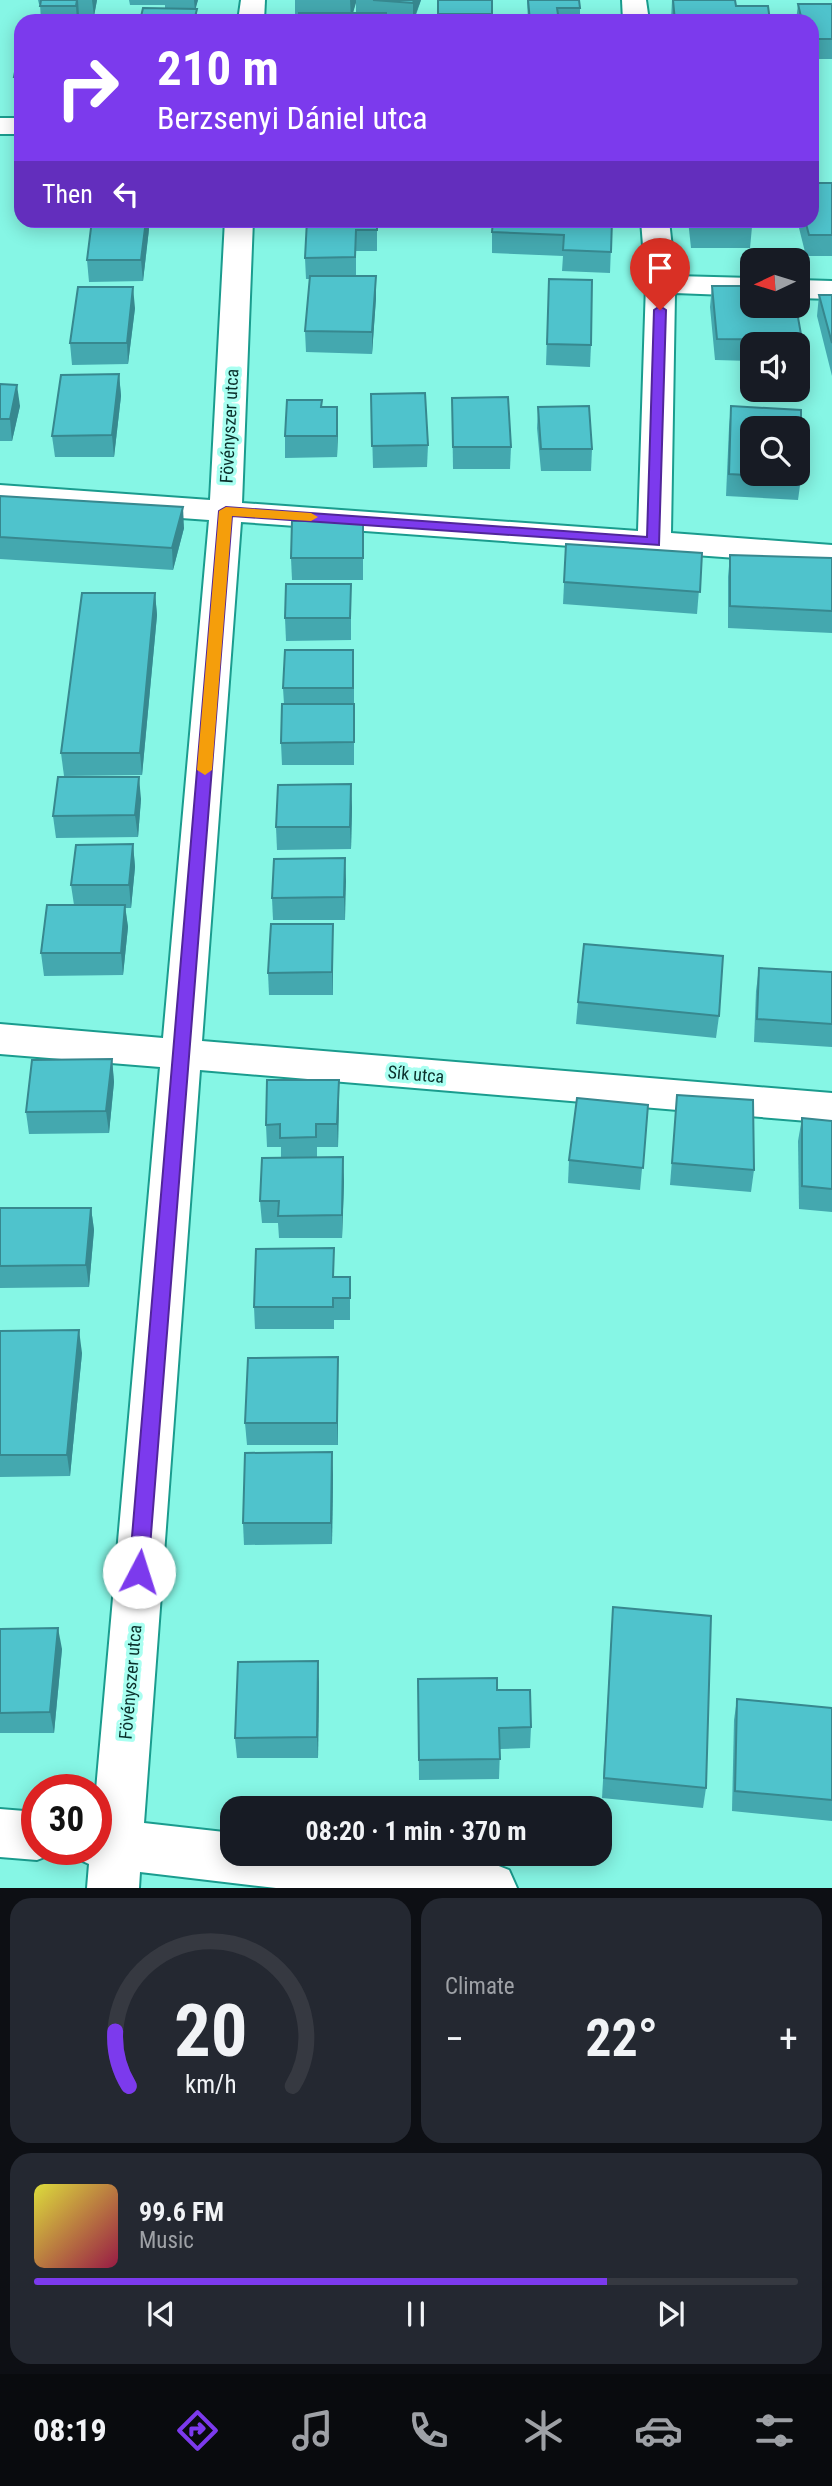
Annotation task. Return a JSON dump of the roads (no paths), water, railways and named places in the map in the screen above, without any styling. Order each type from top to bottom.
[{"type":"street","name":"Fövényszer utca","points":[[112,1814],[181,1054],[226,511],[239,228]]},
{"type":"street","points":[[654,542],[661,284],[656,228]]},
{"type":"street","points":[[661,284],[740,287]]},
{"type":"street","points":[[810,289],[832,290]]},
{"type":"street","points":[[0,495],[832,555]]},
{"type":"street","name":"Sík utca","points":[[0,1040],[832,1108]]},
{"type":"street","points":[[0,1833],[21,1835]]},
{"type":"street","points":[[112,1858],[491,1888]]}]
